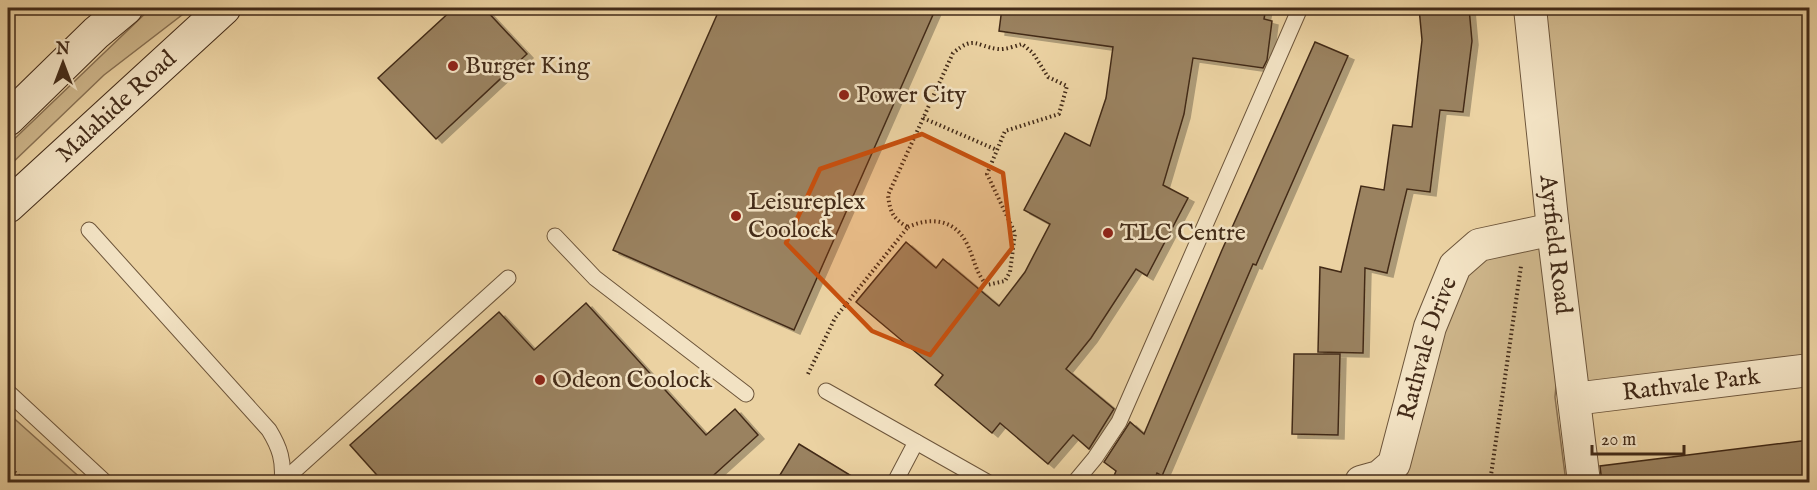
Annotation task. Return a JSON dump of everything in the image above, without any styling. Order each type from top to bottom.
[{"type":"main road","points":[[8,119],[96,33],[126,8]]},
{"type":"main road","name":"Malahide Road","points":[[8,206],[224,8]]},
{"type":"street","name":"Ayrfield Road","points":[[1530,8],[1540,232],[1574,399],[1584,483]]},
{"type":"street","name":"Rathvale Drive","points":[[1361,483],[1379,477],[1394,464],[1430,327],[1455,266],[1479,245],[1540,232]]},
{"type":"street","name":"Rathvale Park","points":[[1574,399],[1809,370]]},
{"type":"lane","points":[[1075,483],[1119,422],[1300,8]]},
{"type":"lane","points":[[89,230],[269,430],[278,444],[284,464],[282,482]]},
{"type":"lane","points":[[555,236],[595,278],[746,394]]},
{"type":"lane","points":[[282,482],[508,278]]},
{"type":"lane","points":[[826,391],[987,483]]},
{"type":"lane","points":[[8,392],[105,483]]},
{"type":"lane","points":[[894,483],[916,442]]},
{"type":"path","points":[[826,391],[805,381],[835,318],[908,227],[921,221],[948,224],[958,231],[966,242],[980,278],[987,285],[1005,281],[1010,272],[1015,233],[987,174],[1005,131],[1059,114],[1066,86],[1048,77],[1033,53],[1022,44],[999,50],[973,42],[964,44],[953,53],[888,195],[890,209],[896,220],[908,227]]},
{"type":"path","points":[[923,118],[997,150]]},
{"type":"path","points":[[1490,483],[1540,232]]},
{"type":"path","points":[[8,466],[25,483]]},
{"type":"highlighted area","points":[[922,134],[1003,173],[1012,248],[930,355],[872,331],[786,243],[820,169]]},
{"type":"shaded area","points":[[151,8],[191,8],[104,75],[8,167],[8,145]]},
{"type":"shaded area","points":[[1531,8],[1809,8],[1809,370],[1580,393]]},
{"type":"shaded area","points":[[1553,229],[1563,312],[1555,397],[1566,482],[1396,482],[1455,266]]},
{"type":"shaded area","points":[[8,413],[85,482],[8,482]]},
{"type":"building","name":"Burger King","points":[[454,8],[484,8],[527,54],[436,139],[378,78]]},
{"type":"building","name":"Leisureplex Coolock","points":[[720,8],[936,8],[794,330],[613,250]]},
{"type":"building","name":"TLC Centre","points":[[1002,8],[1266,8],[1264,19],[1272,21],[1267,60],[1263,68],[1193,58],[1184,114],[1163,185],[1188,198],[1147,276],[1136,269],[1091,338],[1066,369],[1114,409],[1089,449],[1073,435],[1048,464],[1000,423],[992,433],[935,385],[943,375],[856,302],[906,242],[936,268],[943,259],[999,306],[1025,272],[1050,224],[1024,210],[1065,133],[1090,146],[1106,98],[1113,47],[999,31]]},
{"type":"building","points":[[1419,8],[1469,8],[1472,41],[1463,112],[1440,110],[1430,192],[1407,189],[1387,273],[1365,268],[1363,353],[1318,352],[1320,267],[1341,272],[1361,186],[1384,190],[1393,125],[1412,127],[1422,40]]},
{"type":"building","points":[[1315,42],[1348,56],[1256,265],[1253,264],[1162,476],[1157,473],[1153,483],[1111,483],[1116,471],[1104,462],[1130,422],[1144,434],[1222,250]]},
{"type":"building","name":"Odeon Coolock","points":[[586,303],[706,435],[735,409],[758,435],[705,483],[384,483],[350,445],[499,312],[534,350]]},
{"type":"building","points":[[1294,354],[1340,354],[1338,435],[1292,434]]},
{"type":"building","points":[[1809,440],[1809,483],[1602,483],[1600,466]]},
{"type":"building","points":[[799,444],[863,483],[775,483]]},
{"type":"place","name":"Burger King","points":[[453,66]]},
{"type":"place","name":"Power City","points":[[844,95]]},
{"type":"place","name":"Leisureplex Coolock","points":[[736,216]]},
{"type":"place","name":"TLC Centre","points":[[1108,233]]},
{"type":"place","name":"Odeon Coolock","points":[[540,380]]}]
